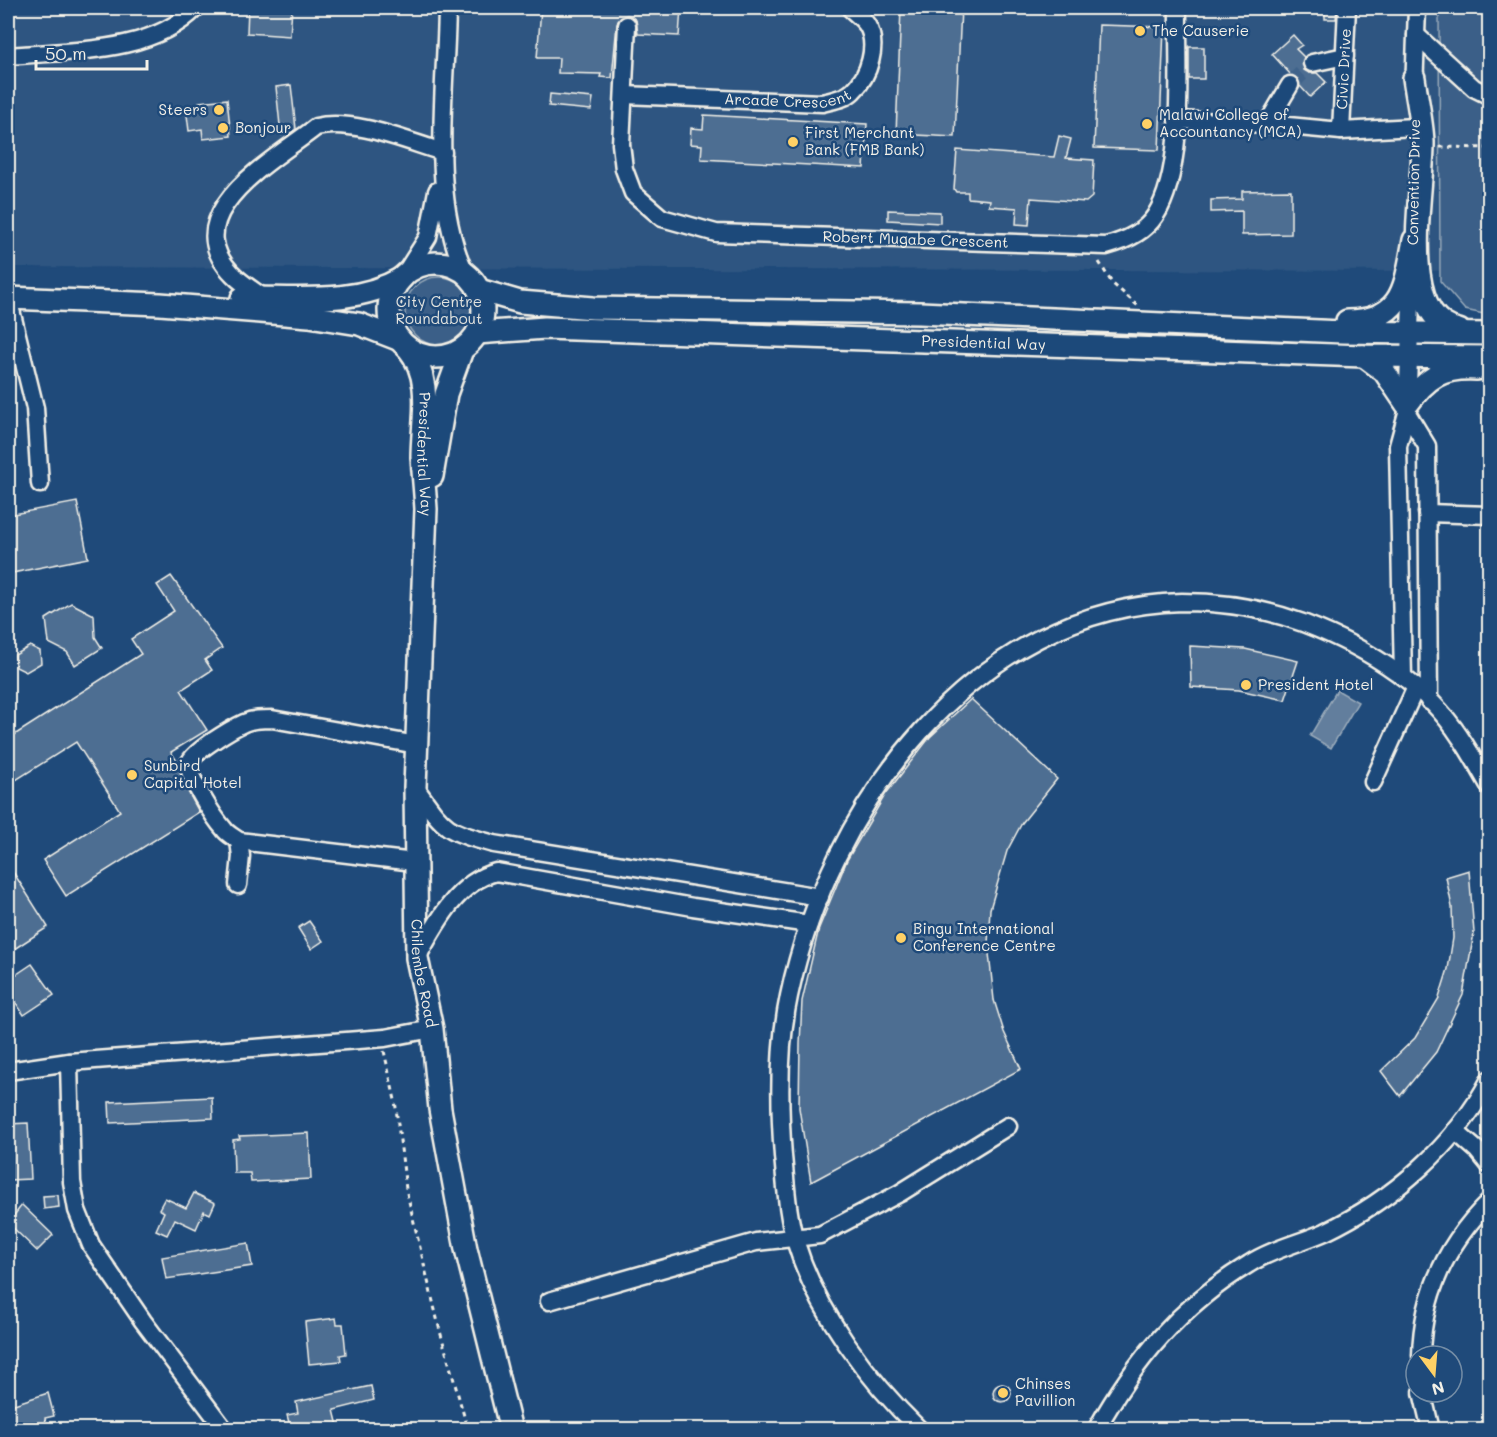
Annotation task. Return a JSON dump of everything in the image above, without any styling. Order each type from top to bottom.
[{"type":"main road","points":[[1414,78],[1419,137],[1418,260],[1421,290],[1427,307],[1443,325],[1484,333]]},
{"type":"main road","points":[[1170,325],[1245,317],[1324,321],[1374,318],[1392,308],[1399,299],[1414,240]]},
{"type":"main road","points":[[8,298],[160,304],[337,320],[359,324],[404,344],[418,353],[440,357],[462,350],[477,333],[483,312],[479,290],[465,272],[444,264],[433,263],[422,266],[386,287],[345,297],[192,300],[160,304]]},
{"type":"main road","points":[[402,278],[391,297],[389,308],[394,330],[404,344]]},
{"type":"main road","name":"Presidential Way","points":[[479,290],[520,302],[593,308],[920,313],[1141,324],[1408,333],[1484,333]]},
{"type":"main road","name":"Presidential Way","points":[[477,333],[545,328],[1364,356],[1490,357]]},
{"type":"main road","name":"Presidential Way","points":[[404,344],[418,360],[424,381],[426,405],[422,456],[426,509]]},
{"type":"main road","name":"Presidential Way","points":[[426,509],[446,394],[462,350]]},
{"type":"main road","points":[[1364,356],[1384,371],[1407,409],[1421,386],[1433,376],[1450,370],[1490,370]]},
{"type":"main road","name":"Chilembe Road","points":[[426,509],[415,787],[414,862],[417,958],[432,1029],[436,1086],[466,1249],[511,1430]]},
{"type":"street","points":[[8,56],[104,46],[142,39],[167,29],[196,8]]},
{"type":"street","points":[[447,8],[443,152],[449,230],[465,272]]},
{"type":"street","name":"Arcade Crescent","points":[[624,95],[822,103],[843,98],[853,91],[866,75],[873,41],[867,25],[850,8]]},
{"type":"street","name":"Robert Mugabe Crescent","points":[[627,25],[621,144],[624,169],[633,193],[662,218],[683,226],[716,233],[1095,246],[1124,241],[1155,217],[1171,183],[1177,120],[1178,8]]},
{"type":"street","name":"Civic Drive","points":[[1341,131],[1347,8]]},
{"type":"street","points":[[1414,78],[1417,8]]},
{"type":"street","points":[[1416,35],[1474,87],[1490,96]]},
{"type":"street","points":[[1312,63],[1345,56]]},
{"type":"street","points":[[1267,124],[1290,85]]},
{"type":"street","points":[[1177,120],[1267,124],[1419,137]]},
{"type":"street","points":[[264,298],[237,279],[227,267],[216,243],[218,215],[233,192],[316,127],[332,123],[349,125],[443,152]]},
{"type":"street","name":"Convention Drive","points":[[1410,682],[1398,446],[1407,409],[1408,333],[1419,137]]},
{"type":"street","points":[[402,278],[420,251],[433,222],[443,152]]},
{"type":"street","points":[[8,298],[35,408],[40,484]]},
{"type":"street","points":[[1407,409],[1427,446],[1429,701]]},
{"type":"street","points":[[1427,513],[1490,515]]},
{"type":"street","points":[[920,1430],[900,1411],[839,1329],[802,1261],[794,1237],[783,1150],[782,1055],[789,995],[809,924],[820,897],[842,848],[874,792],[927,725],[994,665],[1023,646],[1065,624],[1151,603],[1240,605],[1283,615],[1328,632],[1410,682],[1460,737],[1490,787]]},
{"type":"street","points":[[1373,782],[1410,682]]},
{"type":"street","points":[[414,862],[239,841],[225,831],[191,776],[189,762],[192,756],[244,723],[257,719],[272,719],[417,745]]},
{"type":"street","points":[[415,787],[442,825],[457,834],[494,844],[820,897]]},
{"type":"street","points":[[238,885],[241,856],[239,841]]},
{"type":"street","points":[[417,958],[438,921],[466,887],[480,876],[496,872],[681,905],[809,924]]},
{"type":"street","points":[[8,1071],[69,1062],[384,1038],[432,1029]]},
{"type":"street","points":[[69,1062],[72,1182],[77,1210],[91,1245],[225,1430]]},
{"type":"street","points":[[1096,1430],[1139,1360],[1182,1314],[1249,1263],[1348,1221],[1372,1205],[1421,1167],[1455,1131],[1480,1098],[1490,1079]]},
{"type":"street","points":[[549,1301],[723,1250],[756,1242],[820,1234],[837,1227],[1008,1126]]},
{"type":"street","points":[[1455,1131],[1469,1142],[1490,1166]]},
{"type":"street","points":[[1422,1344],[1426,1312],[1438,1274],[1457,1237],[1490,1202]]},
{"type":"street","points":[[1425,1404],[1431,1430]]},
{"type":"path","points":[[1419,137],[1490,148]]},
{"type":"path","points":[[1095,246],[1099,262],[1112,283],[1141,308],[1141,324]]},
{"type":"path","points":[[384,1038],[384,1055],[395,1100],[406,1190],[440,1331],[468,1430]]},
{"type":"shaded area","points":[[8,8],[1489,8],[1489,267],[1431,271],[8,267]]},
{"type":"shaded area","points":[[1337,690],[1358,702],[1331,748],[1310,736]]},
{"type":"green space","points":[[1439,8],[1489,8],[1489,315],[1465,310],[1440,281]]},
{"type":"green space","name":"City Centre Roundabout","points":[[439,277],[452,280],[463,287],[470,298],[473,311],[470,324],[463,335],[452,342],[439,345],[426,342],[415,335],[408,324],[405,311],[408,298],[415,287],[426,280]]},
{"type":"building","points":[[248,8],[292,8],[290,36],[247,33]]},
{"type":"building","points":[[541,8],[681,8],[679,36],[638,34],[636,20],[632,16],[623,15],[617,24],[612,78],[600,77],[601,74],[558,73],[559,58],[537,58]]},
{"type":"building","points":[[901,8],[961,8],[955,137],[896,134]]},
{"type":"building","points":[[1325,8],[1337,8],[1336,19],[1325,19]]},
{"type":"building","points":[[1099,25],[1164,27],[1159,150],[1094,148]]},
{"type":"building","points":[[1293,35],[1302,45],[1296,49],[1304,57],[1304,70],[1317,73],[1326,82],[1310,97],[1300,86],[1299,79],[1291,75],[1272,54]]},
{"type":"building","points":[[1189,47],[1204,47],[1204,79],[1189,79]]},
{"type":"building","points":[[291,85],[296,129],[289,134],[281,135],[276,87]]},
{"type":"building","points":[[550,94],[593,98],[591,110],[549,106]]},
{"type":"building","points":[[227,99],[231,136],[203,139],[202,129],[189,131],[186,107],[199,105],[199,102]]},
{"type":"building","points":[[704,115],[867,124],[864,168],[701,159],[702,145],[690,144],[691,128],[703,129]]},
{"type":"building","points":[[1059,136],[1071,139],[1066,158],[1094,160],[1092,197],[1086,202],[1031,198],[1029,225],[1016,224],[1017,208],[989,206],[990,200],[968,198],[968,192],[956,192],[954,189],[957,150],[1054,157]]},
{"type":"building","points":[[1291,190],[1291,234],[1242,235],[1242,211],[1211,212],[1211,200],[1242,199],[1242,191]]},
{"type":"building","points":[[888,210],[940,212],[940,223],[888,220]]},
{"type":"building","points":[[77,502],[88,558],[12,573],[8,549],[8,515]]},
{"type":"building","name":"Sunbird Capital Hotel","points":[[171,576],[222,648],[205,660],[212,670],[181,690],[207,730],[171,752],[179,764],[183,782],[199,812],[66,896],[43,860],[120,811],[76,742],[8,785],[8,739],[141,654],[131,639],[174,611],[157,585]]},
{"type":"building","points":[[71,603],[94,615],[95,637],[102,648],[75,665],[67,652],[49,643],[46,619]]},
{"type":"building","points":[[30,646],[40,651],[41,663],[26,672],[16,667],[15,655]]},
{"type":"building","points":[[1190,646],[1245,649],[1298,661],[1285,700],[1239,690],[1191,687]]},
{"type":"building","name":"Bingu International Conference Centre","points":[[971,699],[1057,779],[1022,823],[1007,851],[990,909],[988,944],[994,1000],[1004,1032],[1021,1069],[811,1182],[799,1108],[800,1044],[802,1001],[819,928],[847,860],[885,795],[930,737]]},
{"type":"building","points":[[8,864],[48,927],[8,953]]},
{"type":"building","points":[[1469,870],[1474,933],[1463,995],[1436,1052],[1400,1096],[1381,1071],[1415,1038],[1439,998],[1448,969],[1453,938],[1452,907],[1446,877]]},
{"type":"building","points":[[309,921],[323,941],[311,949],[298,928]]},
{"type":"building","points":[[8,960],[17,974],[32,964],[54,995],[24,1015],[8,991]]},
{"type":"building","points":[[212,1097],[213,1118],[110,1123],[109,1102]]},
{"type":"building","points":[[28,1123],[31,1179],[8,1180],[8,1124]]},
{"type":"building","points":[[309,1133],[311,1179],[251,1182],[250,1173],[234,1173],[233,1140],[240,1139],[239,1136]]},
{"type":"building","points":[[194,1193],[215,1203],[210,1214],[204,1211],[196,1229],[175,1219],[167,1235],[156,1230],[164,1212],[159,1209],[165,1198],[186,1208]]},
{"type":"building","points":[[58,1195],[59,1207],[44,1209],[43,1196]]},
{"type":"building","points":[[22,1205],[53,1235],[37,1251],[8,1223]]},
{"type":"building","points":[[248,1243],[252,1266],[166,1279],[162,1257]]},
{"type":"building","points":[[336,1318],[337,1324],[343,1324],[346,1354],[340,1355],[341,1361],[309,1364],[305,1322]]},
{"type":"building","name":"Chinses Pavillion","points":[[998,1384],[1006,1384],[1011,1389],[1009,1400],[998,1402],[993,1397],[993,1389]]},
{"type":"building","points":[[371,1386],[374,1400],[334,1410],[339,1430],[291,1430],[287,1415],[298,1413],[296,1402]]},
{"type":"building","points":[[48,1393],[54,1416],[45,1418],[47,1426],[35,1430],[8,1430],[8,1406]]},
{"type":"tunnel","points":[[627,25],[628,8]]},
{"type":"tunnel","points":[[1290,85],[1312,63]]},
{"type":"place","name":"The Causerie","points":[[1140,31]]},
{"type":"place","name":"Steers","points":[[219,110]]},
{"type":"place","name":"Malawi College of Accountancy (MCA)","points":[[1147,124]]},
{"type":"place","name":"Bonjour","points":[[223,128]]},
{"type":"place","name":"First Merchant Bank (FMB Bank)","points":[[793,142]]},
{"type":"place","name":"President Hotel","points":[[1246,685]]},
{"type":"place","name":"Sunbird Capital Hotel","points":[[132,775]]},
{"type":"place","name":"Bingu International Conference Centre","points":[[901,938]]},
{"type":"place","name":"Chinses Pavillion","points":[[1003,1393]]}]
